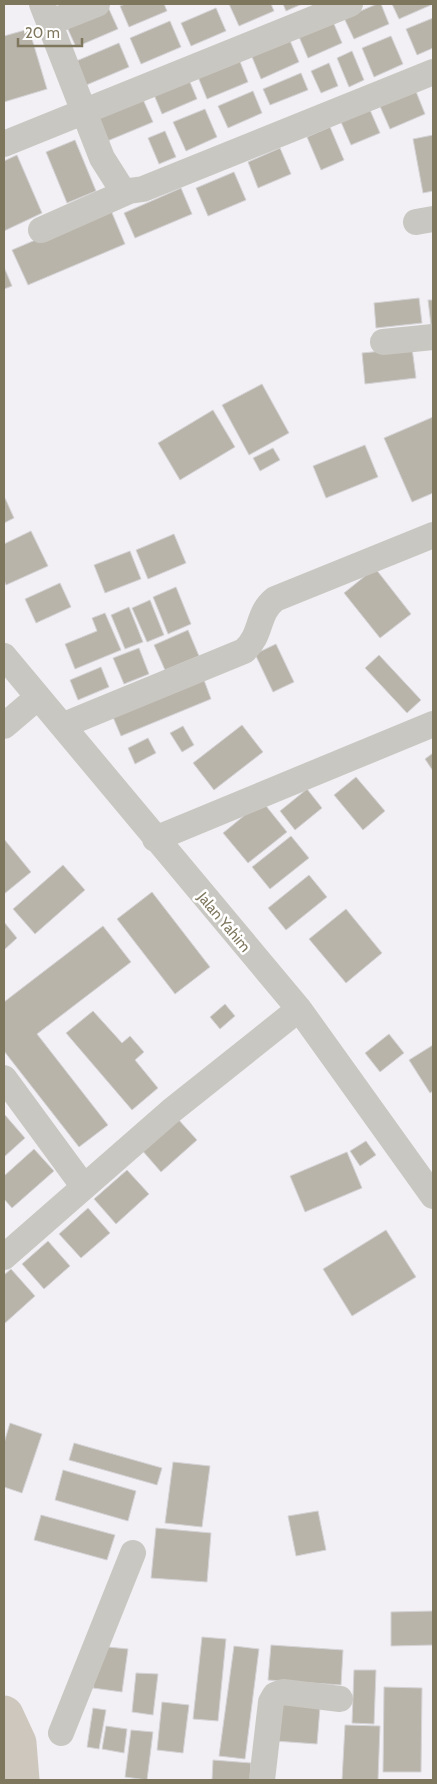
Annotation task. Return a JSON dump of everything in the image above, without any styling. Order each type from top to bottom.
[{"type":"street","points":[[97,4],[45,13],[102,158],[120,188],[129,192]]},
{"type":"street","points":[[4,144],[84,110],[350,4]]},
{"type":"street","points":[[41,230],[129,192],[143,190],[433,72]]},
{"type":"street","points":[[383,342],[433,337]]},
{"type":"street","points":[[64,725],[244,651],[257,635],[265,607],[275,599],[433,535]]},
{"type":"street","name":"Jalan Yahim","points":[[4,656],[64,725],[155,839],[298,1009],[433,1196]]},
{"type":"street","points":[[4,726],[38,697]]},
{"type":"street","points":[[155,839],[433,724]]},
{"type":"street","points":[[4,1257],[171,1111],[298,1009]]},
{"type":"street","points":[[4,1078],[84,1187]]},
{"type":"street","points":[[61,1733],[133,1553]]},
{"type":"street","points":[[262,1780],[271,1702],[275,1695],[283,1692],[340,1699]]},
{"type":"building","points":[[125,4],[164,4],[167,11],[129,27],[120,6]]},
{"type":"building","points":[[229,4],[271,4],[274,11],[239,26]]},
{"type":"building","points":[[283,4],[302,4],[286,11]]},
{"type":"building","points":[[381,4],[389,24],[354,39],[344,18]]},
{"type":"building","points":[[392,4],[431,4],[431,5],[399,19]]},
{"type":"building","points":[[108,7],[118,29],[76,47],[66,25]]},
{"type":"building","points":[[216,8],[226,31],[191,46],[181,23]]},
{"type":"building","points":[[331,17],[342,43],[308,58],[297,32]]},
{"type":"building","points":[[433,18],[433,48],[417,55],[406,29]]},
{"type":"building","points":[[170,21],[181,47],[141,64],[130,38]]},
{"type":"building","points":[[29,29],[47,89],[4,102],[4,36]]},
{"type":"building","points":[[288,36],[299,62],[261,79],[250,52]]},
{"type":"building","points":[[391,36],[403,64],[374,77],[362,48]]},
{"type":"building","points":[[119,43],[129,67],[84,86],[74,62]]},
{"type":"building","points":[[352,51],[364,80],[349,87],[337,58]]},
{"type":"building","points":[[237,54],[248,82],[207,99],[196,72]]},
{"type":"building","points":[[329,63],[338,86],[321,93],[311,71]]},
{"type":"building","points":[[301,73],[308,90],[270,105],[263,89]]},
{"type":"building","points":[[187,75],[197,99],[162,114],[152,90]]},
{"type":"building","points":[[415,89],[425,114],[390,129],[379,104]]},
{"type":"building","points":[[253,91],[262,113],[228,128],[218,106]]},
{"type":"building","points":[[141,95],[153,122],[105,142],[94,115]]},
{"type":"building","points":[[205,109],[217,137],[186,151],[173,122]]},
{"type":"building","points":[[370,110],[380,133],[351,145],[341,122]]},
{"type":"building","points":[[330,127],[344,160],[321,170],[307,137]]},
{"type":"building","points":[[165,131],[176,157],[159,164],[148,138]]},
{"type":"building","points":[[433,135],[433,191],[423,193],[413,139]]},
{"type":"building","points":[[75,140],[96,191],[67,203],[46,152]]},
{"type":"building","points":[[280,148],[291,174],[258,188],[248,162]]},
{"type":"building","points":[[17,155],[42,213],[4,231],[4,161]]},
{"type":"building","points":[[234,172],[246,200],[208,216],[196,188]]},
{"type":"building","points":[[181,188],[192,214],[135,238],[124,213]]},
{"type":"building","points":[[110,208],[125,244],[28,285],[12,250]]},
{"type":"building","points":[[4,267],[12,286],[4,289]]},
{"type":"building","points":[[419,298],[422,323],[376,328],[374,303]]},
{"type":"building","points":[[428,300],[433,300],[433,325],[431,325]]},
{"type":"building","points":[[412,348],[416,378],[365,384],[362,353]]},
{"type":"building","points":[[262,384],[289,433],[249,455],[222,405]]},
{"type":"building","points":[[213,410],[235,447],[180,480],[158,443]]},
{"type":"building","points":[[433,417],[433,493],[412,502],[384,438]]},
{"type":"building","points":[[365,445],[378,477],[326,498],[313,466]]},
{"type":"building","points":[[273,448],[280,460],[260,471],[253,458]]},
{"type":"building","points":[[4,499],[14,518],[4,523]]},
{"type":"building","points":[[31,531],[48,566],[6,585],[4,580],[4,544]]},
{"type":"building","points":[[174,534],[186,563],[148,579],[136,550]]},
{"type":"building","points":[[130,551],[141,579],[105,593],[94,565]]},
{"type":"building","points":[[375,568],[411,614],[380,638],[344,593]]},
{"type":"building","points":[[60,583],[71,607],[36,623],[25,599]]},
{"type":"building","points":[[176,587],[191,624],[168,634],[153,597]]},
{"type":"building","points":[[150,600],[164,635],[147,642],[132,608]]},
{"type":"building","points":[[129,607],[143,642],[125,649],[111,615]]},
{"type":"building","points":[[105,613],[121,650],[75,669],[65,644],[97,631],[92,618]]},
{"type":"building","points":[[188,630],[199,656],[165,670],[154,645]]},
{"type":"building","points":[[276,644],[294,682],[273,692],[255,654]]},
{"type":"building","points":[[139,648],[149,674],[124,684],[113,658]]},
{"type":"building","points":[[379,655],[421,700],[407,713],[365,668]]},
{"type":"building","points":[[101,667],[109,687],[78,700],[70,680]]},
{"type":"building","points":[[201,672],[211,699],[121,736],[110,710]]},
{"type":"building","points":[[242,725],[263,752],[214,790],[193,763]]},
{"type":"building","points":[[183,726],[194,745],[182,752],[170,733]]},
{"type":"building","points":[[148,738],[156,753],[135,764],[128,748]]},
{"type":"building","points":[[433,753],[433,771],[425,759]]},
{"type":"building","points":[[356,777],[385,811],[363,830],[334,795]]},
{"type":"building","points":[[307,789],[322,808],[295,830],[280,811]]},
{"type":"building","points":[[262,801],[287,832],[248,863],[223,833]]},
{"type":"building","points":[[291,836],[309,858],[270,889],[252,867]]},
{"type":"building","points":[[4,839],[31,872],[4,894]]},
{"type":"building","points":[[63,865],[85,890],[35,934],[13,909]]},
{"type":"building","points":[[309,875],[327,897],[286,930],[268,908]]},
{"type":"building","points":[[152,892],[210,967],[175,994],[117,919]]},
{"type":"building","points":[[346,909],[382,953],[346,983],[309,939]]},
{"type":"building","points":[[4,922],[17,938],[4,950]]},
{"type":"building","points":[[103,926],[131,962],[37,1034],[108,1125],[79,1147],[4,1051],[4,1002]]},
{"type":"building","points":[[225,1004],[235,1016],[220,1029],[210,1017]]},
{"type":"building","points":[[93,1011],[122,1043],[130,1036],[144,1052],[135,1060],[158,1088],[132,1110],[66,1033]]},
{"type":"building","points":[[389,1034],[404,1053],[380,1072],[365,1053]]},
{"type":"building","points":[[433,1045],[433,1091],[430,1093],[409,1060]]},
{"type":"building","points":[[4,1116],[25,1138],[4,1157]]},
{"type":"building","points":[[177,1118],[197,1140],[161,1172],[141,1149]]},
{"type":"building","points":[[366,1141],[376,1155],[360,1166],[350,1151]]},
{"type":"building","points":[[34,1149],[54,1171],[12,1208],[4,1199],[4,1176]]},
{"type":"building","points":[[347,1152],[362,1188],[305,1212],[290,1176]]},
{"type":"building","points":[[127,1170],[149,1194],[116,1224],[94,1199]]},
{"type":"building","points":[[88,1208],[110,1233],[81,1258],[59,1234]]},
{"type":"building","points":[[386,1230],[416,1277],[352,1316],[323,1269]]},
{"type":"building","points":[[48,1241],[70,1266],[44,1289],[22,1264]]},
{"type":"building","points":[[11,1269],[35,1296],[4,1324],[4,1275]]},
{"type":"building","points":[[10,1423],[42,1434],[22,1493],[4,1487],[4,1443]]},
{"type":"building","points":[[74,1443],[162,1468],[157,1485],[69,1460]]},
{"type":"building","points":[[173,1462],[210,1466],[202,1527],[165,1523]]},
{"type":"building","points":[[63,1470],[136,1491],[128,1521],[55,1500]]},
{"type":"building","points":[[318,1511],[326,1550],[296,1556],[288,1516]]},
{"type":"building","points":[[41,1515],[115,1535],[107,1560],[34,1540]]},
{"type":"building","points":[[156,1528],[211,1533],[207,1582],[151,1578]]},
{"type":"building","points":[[433,1611],[433,1645],[391,1646],[391,1612]]},
{"type":"building","points":[[202,1637],[226,1639],[218,1721],[193,1719]]},
{"type":"building","points":[[271,1645],[343,1650],[341,1685],[268,1680]]},
{"type":"building","points":[[98,1646],[128,1649],[122,1692],[93,1688]]},
{"type":"building","points":[[234,1646],[259,1649],[245,1759],[219,1756]]},
{"type":"building","points":[[354,1670],[376,1670],[374,1724],[352,1723]]},
{"type":"building","points":[[136,1673],[158,1674],[153,1715],[132,1712]]},
{"type":"building","points":[[384,1687],[422,1688],[421,1772],[383,1772]]},
{"type":"building","points":[[162,1702],[189,1705],[183,1753],[157,1750]]},
{"type":"building","points":[[277,1704],[320,1707],[317,1744],[275,1741]]},
{"type":"building","points":[[93,1708],[106,1710],[99,1749],[87,1747]]},
{"type":"building","points":[[345,1725],[380,1726],[378,1780],[342,1780]]},
{"type":"building","points":[[106,1726],[127,1729],[124,1753],[102,1749]]},
{"type":"building","points":[[131,1730],[153,1732],[147,1780],[125,1777]]},
{"type":"building","points":[[213,1760],[251,1763],[250,1780],[212,1780]]},
{"type":"waterway","points":[[4,1715],[17,1743],[20,1780]]}]
